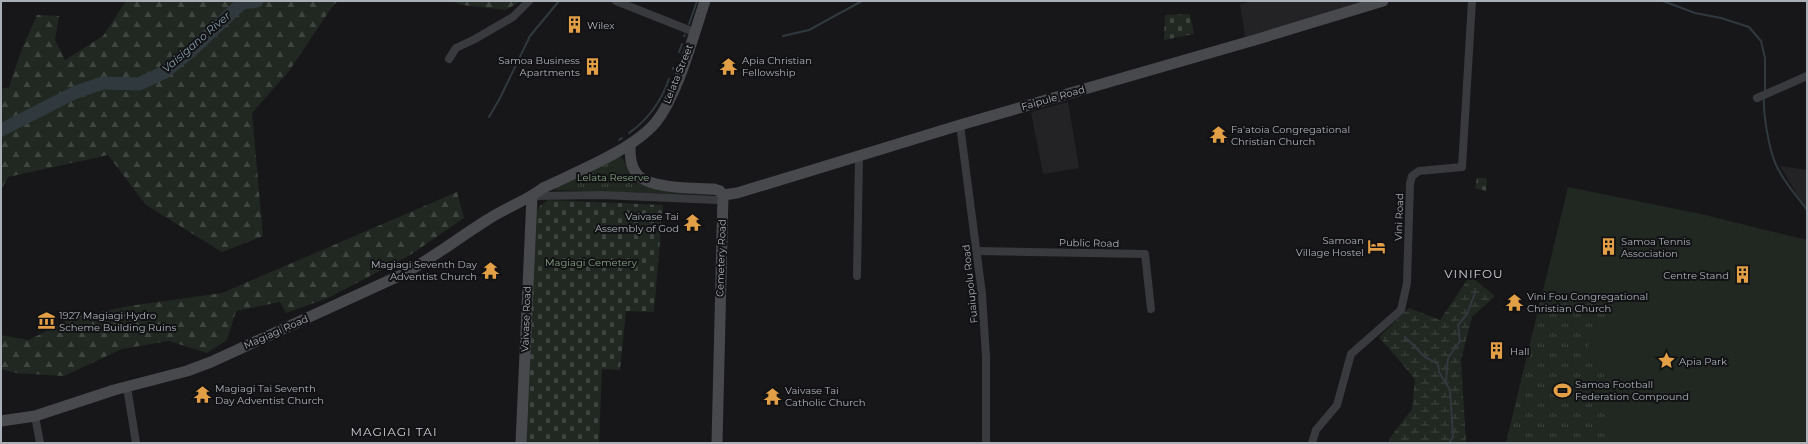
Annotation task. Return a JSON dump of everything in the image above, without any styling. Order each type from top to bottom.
[{"type":"street","points":[[449,59],[456,48],[513,17],[528,1]]},
{"type":"street","points":[[616,1],[694,32]]},
{"type":"street","name":"Lelata Street","points":[[532,196],[543,188],[630,144],[646,133],[656,122],[666,106],[676,84],[705,1]]},
{"type":"street","name":"Faipule Road","points":[[723,195],[734,194],[960,125],[1250,42],[1383,1]]},
{"type":"street","name":"Vini Road","points":[[1312,443],[1316,430],[1337,405],[1350,354],[1401,310],[1407,283],[1410,184],[1412,176],[1419,171],[1462,167],[1472,1]]},
{"type":"street","points":[[1758,97],[1807,76]]},
{"type":"street","name":"Fuaiupolu Road","points":[[960,125],[982,294],[986,357],[986,443]]},
{"type":"street","points":[[532,196],[602,195],[717,200],[723,195],[720,191],[714,189],[676,188],[643,179],[637,174],[633,166],[630,144]]},
{"type":"street","points":[[857,276],[859,156]]},
{"type":"street","name":"Cemetery Road","points":[[718,443],[723,195]]},
{"type":"street","name":"Magiagi Road","points":[[1,421],[35,416],[127,387],[161,379],[205,364],[379,286],[424,263],[486,220],[514,204],[532,196]]},
{"type":"street","name":"Vaivase Road","points":[[522,443],[532,196]]},
{"type":"street","name":"Public Road","points":[[977,251],[1146,254],[1151,310]]},
{"type":"street","points":[[127,387],[136,443]]},
{"type":"street","points":[[35,416],[40,443]]},
{"type":"shaded area","points":[[1256,1],[1368,1],[1245,37],[1240,4]]},
{"type":"shaded area","points":[[1068,102],[1079,168],[1043,174],[1031,112]]},
{"type":"shaded area","points":[[1780,166],[1807,170],[1807,211]]},
{"type":"green space","points":[[126,1],[340,1],[334,4],[289,71],[252,113],[263,236],[222,252],[146,205],[108,155],[8,177],[1,190],[1,89],[9,87],[21,51],[37,15],[59,16],[55,40],[65,60],[103,36]]},
{"type":"green space","points":[[452,1],[521,1],[506,10],[462,5]]},
{"type":"green space","points":[[1190,14],[1194,34],[1164,40],[1165,15]]},
{"type":"green space","name":"Lelata Reserve","points":[[618,157],[623,159],[629,174],[640,184],[660,190],[713,195],[555,190],[555,187]]},
{"type":"green space","points":[[1477,178],[1486,178],[1486,191],[1475,188]]},
{"type":"green space","name":"Apia Park","points":[[1568,187],[1701,214],[1807,240],[1807,443],[1506,443]]},
{"type":"green space","points":[[457,192],[464,218],[410,255],[328,298],[286,313],[280,302],[236,311],[227,340],[207,353],[169,341],[122,349],[64,376],[15,373],[1,369],[1,335],[29,340],[71,318],[129,306],[222,293]]},
{"type":"green space","name":"Magiagi Cemetery","points":[[548,200],[663,205],[654,312],[626,311],[620,370],[602,369],[599,443],[525,443],[533,217],[539,207]]},
{"type":"green space","points":[[1470,276],[1495,296],[1472,317],[1461,360],[1466,443],[1389,443],[1389,439],[1412,409],[1415,379],[1379,337],[1409,308],[1440,320]]},
{"type":"green space","name":"Samoa Football Federation Compound","points":[[1543,290],[1621,309],[1608,319],[1594,335],[1584,356],[1603,364],[1609,416],[1607,443],[1506,443]]},
{"type":"waterway","name":"Vaisigano River","points":[[1,130],[76,92],[103,83],[139,84],[165,72],[191,51],[242,3],[257,1]]},
{"type":"waterway","points":[[489,117],[500,98],[530,36],[559,1]]},
{"type":"waterway","points":[[689,24],[697,1]]},
{"type":"waterway","points":[[783,36],[809,30],[862,1]]},
{"type":"waterway","points":[[1663,1],[1695,13],[1721,18],[1749,27],[1761,41],[1765,58],[1765,92]]},
{"type":"waterway","points":[[679,52],[682,44]]},
{"type":"waterway","points":[[629,133],[643,122],[654,109],[669,79]]},
{"type":"waterway","points":[[1764,97],[1764,113],[1767,132],[1774,160],[1783,178],[1807,210]]},
{"type":"waterway","points":[[1446,382],[1448,358],[1460,341],[1458,325],[1467,314],[1475,293]]},
{"type":"waterway","points":[[1405,337],[1425,357],[1438,364],[1439,372],[1450,390],[1453,437],[1449,443]]},
{"type":"place","name":"Wilex","points":[[574,25]]},
{"type":"place","name":"Samoa Business Apartments","points":[[593,66]]},
{"type":"place","name":"Apia Christian Fellowship","points":[[729,66]]},
{"type":"place","name":"Fa'atoia Congregational Christian Church","points":[[1218,135]]},
{"type":"place","name":"Vaivase Tai Assembly of God","points":[[692,222]]},
{"type":"place","name":"Samoan Village Hostel","points":[[1377,246]]},
{"type":"place","name":"Samoa Tennis Association","points":[[1608,247]]},
{"type":"place","name":"Magiagi Seventh Day Adventist Church","points":[[490,270]]},
{"type":"place","name":"Centre Stand","points":[[1742,275]]},
{"type":"place","name":"Vini Fou Congregational Christian Church","points":[[1514,302]]},
{"type":"place","name":"1927 Magiagi Hydro Scheme Building Ruins","points":[[46,321]]},
{"type":"place","name":"Hall","points":[[1497,351]]},
{"type":"place","name":"Apia Park","points":[[1666,361]]},
{"type":"place","name":"Samoa Football Federation Compound","points":[[1562,390]]},
{"type":"place","name":"Magiagi Tai Seventh Day Adventist Church","points":[[202,394]]},
{"type":"place","name":"Vaivase Tai Catholic Church","points":[[772,396]]},
{"type":"district","name":"VINIFOU","points":[[1474,273]]},
{"type":"district","name":"MAGIAGI TAI","points":[[394,431]]}]
